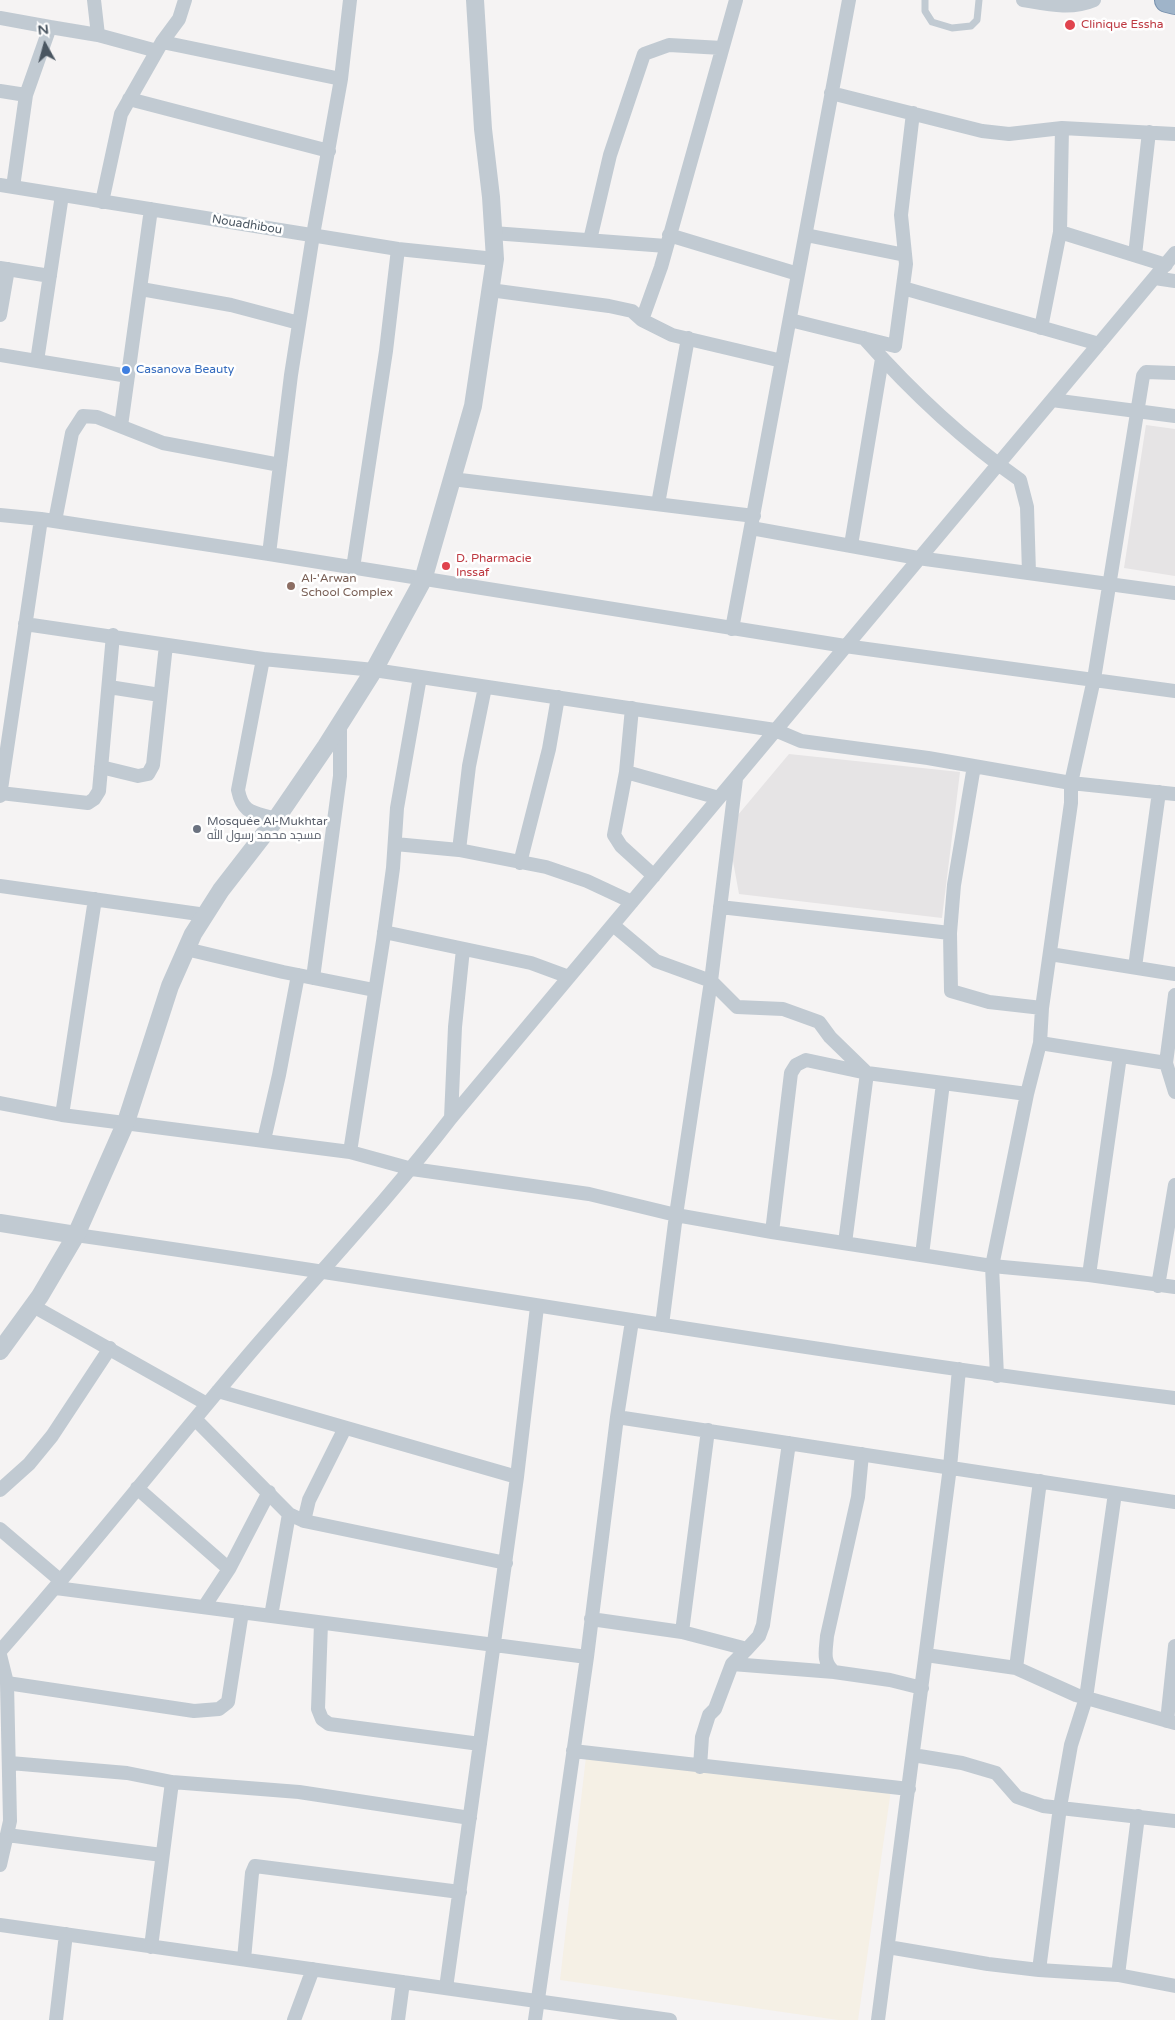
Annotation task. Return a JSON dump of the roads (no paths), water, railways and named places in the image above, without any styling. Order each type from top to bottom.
[{"type":"highway","points":[[1167,0],[1175,2]]},
{"type":"street","points":[[94,0],[98,35]]},
{"type":"street","points":[[102,202],[121,114],[159,46],[179,19],[185,0]]},
{"type":"street","points":[[269,554],[299,323],[341,78],[350,0]]},
{"type":"street","points":[[0,1351],[33,1306],[76,1235],[126,1122],[158,1022],[186,949],[221,890],[276,819],[340,725],[374,670],[423,580],[473,406],[495,259],[482,129],[475,0]]},
{"type":"street","points":[[642,320],[668,240],[736,0]]},
{"type":"street","points":[[732,629],[849,0]]},
{"type":"street","points":[[1023,0],[1059,6],[1084,4],[1094,0]]},
{"type":"street","points":[[0,18],[341,78]]},
{"type":"street","points":[[6,186],[26,95],[50,27]]},
{"type":"street","points":[[590,240],[610,155],[644,54],[669,45],[722,48]]},
{"type":"street","points":[[0,91],[26,95]]},
{"type":"street","points":[[832,93],[982,130],[1009,134],[1062,128],[1175,134]]},
{"type":"street","points":[[129,99],[329,151]]},
{"type":"street","points":[[790,320],[895,346],[903,288],[905,255],[901,215],[913,113]]},
{"type":"street","points":[[1041,328],[1060,232],[1062,128]]},
{"type":"street","points":[[1135,255],[1149,132]]},
{"type":"street","name":"Nouadhibou","points":[[6,186],[398,249],[495,259]]},
{"type":"street","points":[[37,361],[62,195]]},
{"type":"street","points":[[121,426],[151,209]]},
{"type":"street","points":[[1060,232],[1166,265]]},
{"type":"street","points":[[493,233],[590,240],[668,240],[798,274]]},
{"type":"street","points":[[806,235],[905,255]]},
{"type":"street","points":[[353,568],[386,351],[398,249]]},
{"type":"street","points":[[0,1650],[58,1585],[195,1418],[321,1270],[412,1169],[451,1118],[1175,253]]},
{"type":"street","points":[[0,315],[4,268],[50,276]]},
{"type":"street","points":[[1156,278],[1175,281]]},
{"type":"street","points":[[903,288],[1099,344]]},
{"type":"street","points":[[141,289],[231,305],[299,323]]},
{"type":"street","points":[[490,290],[609,306],[632,311],[642,320],[672,335],[782,361]]},
{"type":"street","points":[[658,504],[688,338]]},
{"type":"street","points":[[864,338],[897,376],[998,464],[1020,480],[1027,507],[1029,573]]},
{"type":"street","points":[[0,355],[128,376]]},
{"type":"street","points":[[852,544],[882,359]]},
{"type":"street","points":[[997,1376],[992,1266],[1027,1094],[1040,1043],[1042,1008],[1071,803],[1071,783],[1094,679],[1136,411],[1143,376],[1146,372],[1175,373]]},
{"type":"street","points":[[1052,400],[1175,416]]},
{"type":"street","points":[[113,636],[99,792],[88,803],[0,795],[26,624],[48,520],[72,433],[78,422],[84,416],[97,417],[163,443],[280,465]]},
{"type":"street","points":[[452,479],[658,504],[918,558],[1175,593]]},
{"type":"street","points":[[0,515],[48,520],[269,554],[845,646],[1175,691]]},
{"type":"street","points":[[26,624],[166,645],[374,670],[485,686],[775,730],[801,741],[974,766],[1071,783],[1175,794]]},
{"type":"street","points":[[101,767],[138,776],[148,774],[153,765],[166,645]]},
{"type":"street","points":[[263,658],[238,790],[240,803],[246,810],[276,819]]},
{"type":"street","points":[[350,1152],[384,932],[398,808],[420,677]]},
{"type":"street","points":[[459,850],[469,766],[485,686]]},
{"type":"street","points":[[109,687],[160,695]]},
{"type":"street","points":[[520,863],[549,749],[558,698]]},
{"type":"street","points":[[632,708],[626,772],[614,835],[621,846],[654,876]]},
{"type":"street","points":[[313,978],[340,776],[340,725]]},
{"type":"street","points":[[974,766],[954,885],[950,933],[951,990],[989,1002],[1042,1008]]},
{"type":"street","points":[[626,772],[720,798]]},
{"type":"street","points":[[662,1326],[676,1215],[711,981],[736,778]]},
{"type":"street","points":[[1135,967],[1159,792]]},
{"type":"street","points":[[394,844],[459,850],[546,867],[587,881],[632,902]]},
{"type":"street","points":[[0,886],[206,915]]},
{"type":"street","points":[[62,1115],[95,899]]},
{"type":"street","points":[[720,908],[950,933]]},
{"type":"street","points":[[613,925],[656,961],[711,981],[737,1007],[783,1010],[819,1022],[830,1037],[867,1073]]},
{"type":"street","points":[[384,932],[531,963],[569,978]]},
{"type":"street","points":[[186,949],[298,975],[374,990]]},
{"type":"street","points":[[451,1118],[455,1027],[463,949]]},
{"type":"street","points":[[1050,954],[1175,974]]},
{"type":"street","points":[[264,1140],[279,1075],[298,975]]},
{"type":"street","points":[[1175,994],[1166,1062],[1175,1092]]},
{"type":"street","points":[[1040,1043],[1166,1062]]},
{"type":"street","points":[[1090,1275],[1120,1056]]},
{"type":"street","points":[[772,1232],[790,1073],[796,1064],[806,1060],[867,1073],[1027,1094]]},
{"type":"street","points":[[845,1243],[867,1073]]},
{"type":"street","points":[[922,1255],[943,1083]]},
{"type":"street","points":[[0,1103],[62,1115],[350,1152],[412,1169],[589,1194],[676,1215],[772,1232],[992,1266],[1090,1275],[1175,1287]]},
{"type":"street","points":[[1158,1286],[1175,1185]]},
{"type":"street","points":[[0,1223],[321,1270],[537,1307],[997,1376],[1175,1398]]},
{"type":"street","points":[[33,1306],[207,1404]]},
{"type":"street","points":[[446,1988],[506,1563],[537,1307]]},
{"type":"street","points":[[535,2020],[587,1657],[616,1416],[632,1321]]},
{"type":"street","points":[[0,1490],[29,1464],[52,1436],[110,1348]]},
{"type":"street","points":[[878,2020],[950,1467],[959,1370]]},
{"type":"street","points":[[218,1391],[517,1477]]},
{"type":"street","points":[[616,1416],[1175,1502]]},
{"type":"street","points":[[195,1418],[289,1514],[304,1521],[506,1563]]},
{"type":"street","points":[[304,1521],[309,1500],[345,1428]]},
{"type":"street","points":[[682,1632],[708,1430]]},
{"type":"street","points":[[700,1767],[704,1730],[709,1715],[715,1709],[732,1664],[759,1636],[763,1625],[789,1443]]},
{"type":"street","points":[[834,1672],[827,1666],[825,1658],[827,1636],[858,1497],[862,1454]]},
{"type":"street","points":[[1016,1668],[1040,1481]]},
{"type":"street","points":[[137,1488],[229,1569]]},
{"type":"street","points":[[204,1607],[229,1569],[269,1492]]},
{"type":"street","points":[[1040,1970],[1060,1806],[1071,1746],[1086,1698],[1115,1493]]},
{"type":"street","points":[[271,1616],[289,1514]]},
{"type":"street","points":[[0,1529],[58,1585],[204,1607],[587,1657]]},
{"type":"street","points":[[7,1683],[194,1711],[219,1709],[228,1702],[242,1612]]},
{"type":"street","points":[[591,1619],[682,1632],[747,1649]]},
{"type":"street","points":[[322,1623],[318,1709],[322,1719],[329,1724],[480,1744]]},
{"type":"street","points":[[926,1656],[1016,1668],[1086,1698],[1171,1722],[1175,1646]]},
{"type":"street","points":[[0,1655],[7,1683],[10,1763],[6,1829],[0,1865]]},
{"type":"street","points":[[732,1664],[834,1672],[890,1680],[922,1688]]},
{"type":"street","points":[[573,1751],[700,1767],[909,1789]]},
{"type":"street","points":[[913,1755],[962,1763],[996,1772],[1017,1797],[1043,1806],[1060,1806],[1175,1821]]},
{"type":"street","points":[[10,1763],[128,1773],[172,1782],[299,1792],[470,1818]]},
{"type":"street","points":[[151,1946],[172,1782]]},
{"type":"street","points":[[1118,1974],[1138,1816]]},
{"type":"street","points":[[6,1829],[162,1855]]},
{"type":"street","points":[[244,1959],[252,1873],[255,1866],[460,1892]]},
{"type":"street","points":[[0,1925],[538,2001],[639,2018],[670,2020]]},
{"type":"street","points":[[56,2020],[66,1934]]},
{"type":"street","points":[[888,1947],[988,1964],[1040,1970],[1118,1974],[1175,1986]]},
{"type":"street","points":[[294,2020],[313,1969]]},
{"type":"street","points":[[398,2020],[403,1982]]},
{"type":"lane","points":[[925,0],[925,11],[932,22],[952,28],[971,26],[976,20],[979,0]]},
{"type":"place","name":"Clinique Essha","points":[[1070,25]]},
{"type":"place","name":"Casanova Beauty","points":[[126,370]]},
{"type":"place","name":"D. Pharmacie Inssaf","points":[[446,566]]},
{"type":"place","name":"Al-'Arwan School Complex","points":[[291,586]]},
{"type":"place","name":"Mosquée Al-Mukhtar مسجد محمد رسول الله","points":[[197,829]]}]
